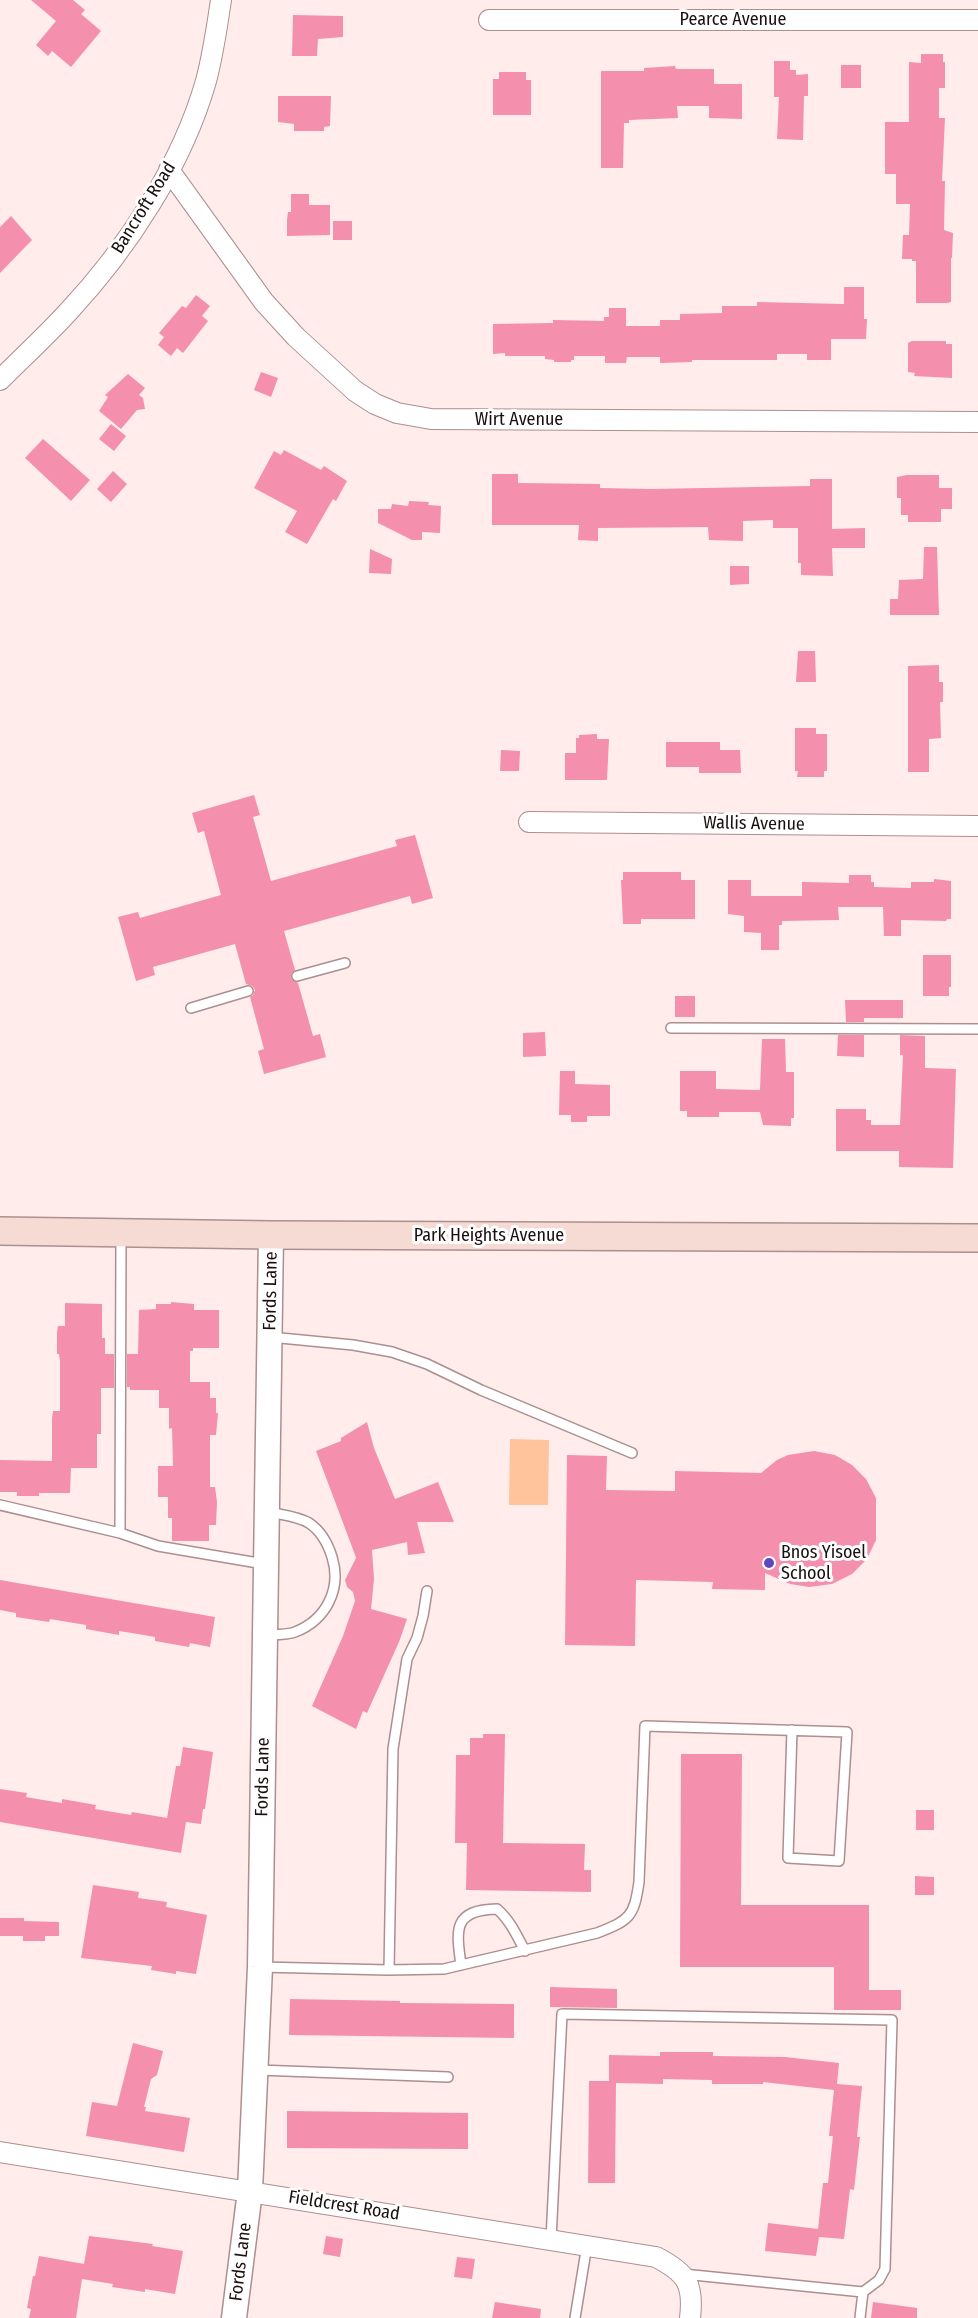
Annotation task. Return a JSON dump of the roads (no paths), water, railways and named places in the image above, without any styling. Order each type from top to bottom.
[{"type":"main road","name":"Park Heights Avenue","points":[[0,1231],[271,1235],[978,1238]]},
{"type":"street","name":"Bancroft Road","points":[[0,380],[68,313],[96,280],[129,236],[169,170],[190,128],[206,81],[221,0]]},
{"type":"street","name":"Pearce Avenue","points":[[489,20],[978,20]]},
{"type":"street","name":"Wirt Avenue","points":[[169,170],[264,302],[296,337],[355,392],[397,413],[431,419],[978,422]]},
{"type":"street","name":"Wallis Avenue","points":[[529,822],[978,826]]},
{"type":"street","name":"Fords Lane","points":[[234,2318],[250,2191],[260,1968],[271,1235]]},
{"type":"street","name":"Fieldcrest Road","points":[[0,2152],[656,2257],[674,2266],[683,2274]]},
{"type":"street","points":[[683,2274],[691,2288],[690,2318]]},
{"type":"lane","points":[[297,976],[345,963]]},
{"type":"lane","points":[[191,1008],[248,991]]},
{"type":"lane","points":[[671,1029],[978,1029]]},
{"type":"lane","points":[[120,1533],[121,1233]]},
{"type":"lane","points":[[270,1337],[392,1352],[427,1364],[481,1390],[632,1453]]},
{"type":"lane","points":[[0,1505],[120,1533],[158,1546],[266,1564]]},
{"type":"lane","points":[[265,1636],[294,1632],[319,1617],[328,1606],[335,1590],[336,1575],[329,1546],[321,1534],[310,1524],[297,1518],[267,1512]]},
{"type":"lane","points":[[389,1970],[393,1749],[407,1659],[423,1616],[427,1591]]},
{"type":"lane","points":[[260,1968],[444,1969],[525,1951],[613,1927],[631,1915],[636,1905],[639,1882],[645,1726],[792,1730],[847,1732],[839,1861],[788,1858],[792,1730]]},
{"type":"lane","points":[[461,1965],[458,1928],[470,1912],[482,1909],[497,1909],[514,1930],[525,1951]]},
{"type":"lane","points":[[551,2240],[562,2014],[892,2020],[885,2269],[879,2280],[863,2292],[683,2274]]},
{"type":"lane","points":[[255,2070],[448,2077]]},
{"type":"lane","points":[[575,2318],[587,2245]]},
{"type":"lane","points":[[860,2318],[863,2292]]},
{"type":"place","name":"Bnos Yisoel School","points":[[769,1563]]}]
